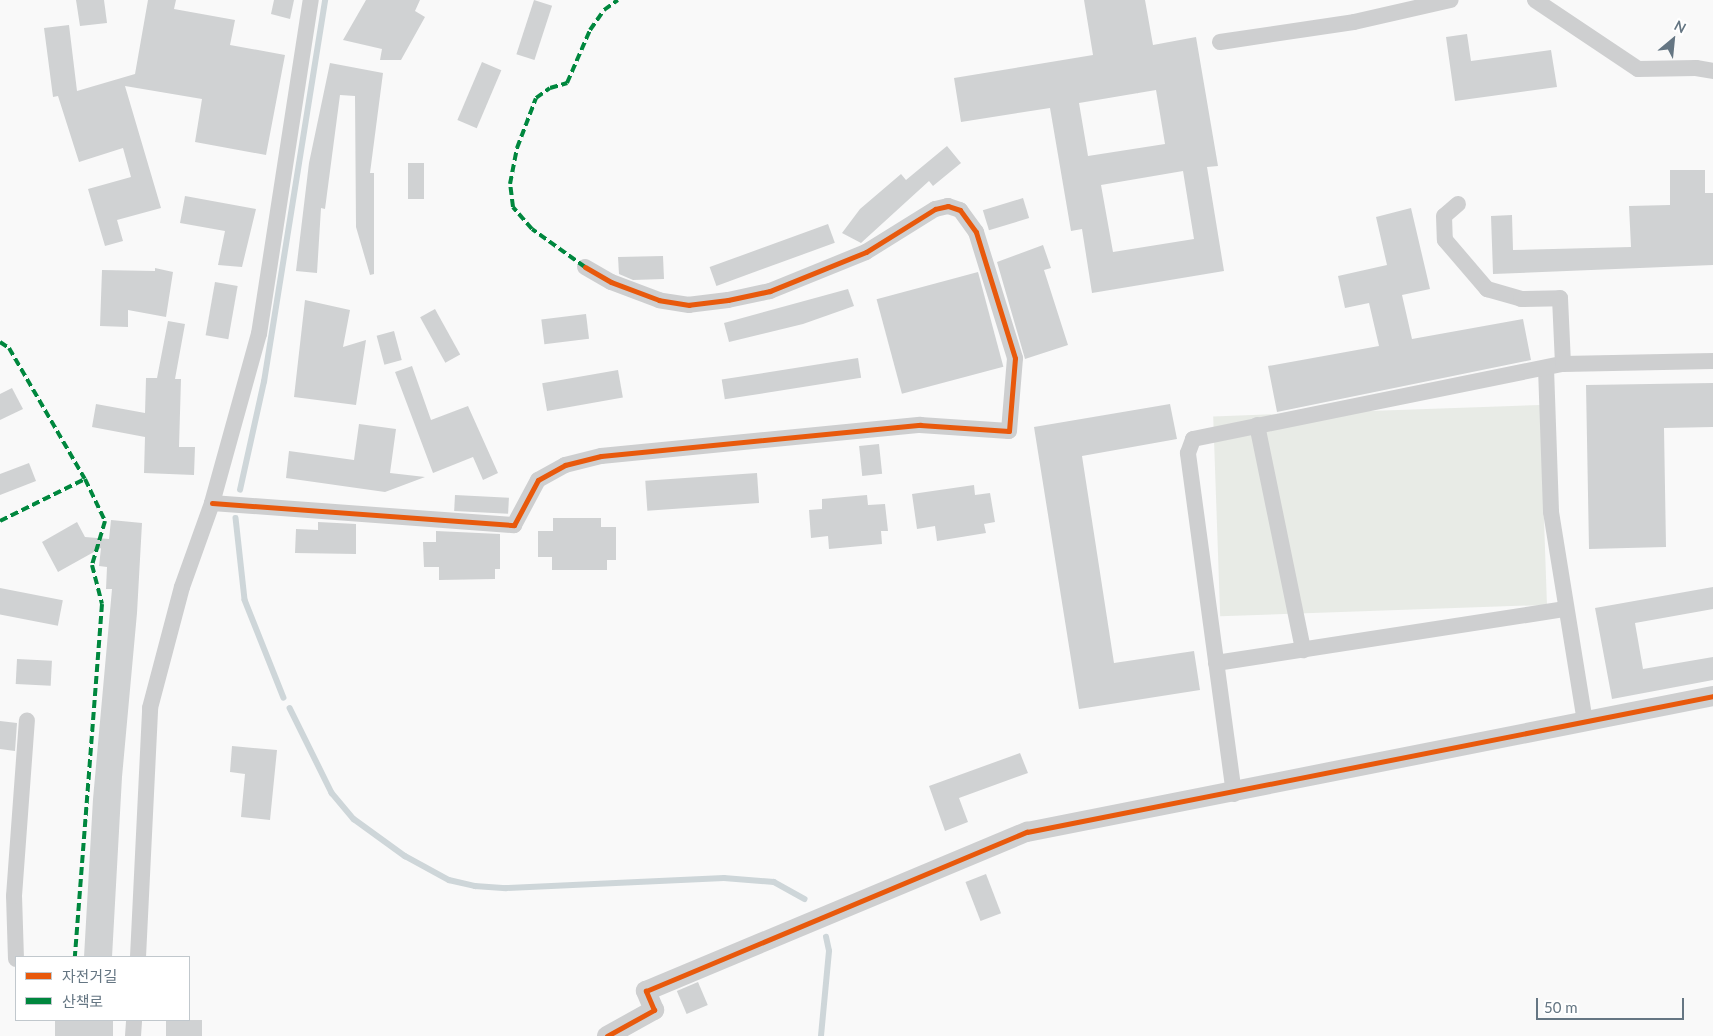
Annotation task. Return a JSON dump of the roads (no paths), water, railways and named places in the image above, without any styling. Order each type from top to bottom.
[{"type":"street","points":[[138,956],[150,708],[182,587],[212,503],[260,334],[311,0]]},
{"type":"street","points":[[1220,42],[1354,22],[1451,0]]},
{"type":"street","points":[[1535,0],[1638,69],[1696,68],[1713,71]]},
{"type":"street","points":[[1458,204],[1444,216],[1445,240],[1488,289],[1521,299],[1560,298],[1562,364]]},
{"type":"street","points":[[212,503],[514,525],[538,480],[565,466],[600,456],[920,425],[1009,431],[1015,358],[976,232],[960,210],[948,206],[935,209],[866,252],[770,291],[728,300],[689,305],[659,300],[611,282],[585,267]]},
{"type":"street","points":[[1234,794],[1188,453],[1193,439],[1562,364],[1713,361]]},
{"type":"street","points":[[1546,368],[1551,512],[1564,609],[1585,721]]},
{"type":"street","points":[[1257,425],[1303,650]]},
{"type":"street","points":[[1216,663],[1564,609]]},
{"type":"street","points":[[607,1036],[654,1010],[646,991],[1027,832],[1234,794],[1713,696]]},
{"type":"street","points":[[16,956],[7,895],[27,720]]},
{"type":"street","points":[[133,1036],[134,1021]]},
{"type":"waterway","points":[[240,490],[264,382],[325,0]]},
{"type":"waterway","points":[[236,518],[245,600],[284,698]]},
{"type":"waterway","points":[[290,708],[332,793],[354,819],[405,856],[449,880],[475,886],[506,888],[724,878],[774,882],[805,899]]},
{"type":"waterway","points":[[821,1036],[829,951],[826,937]]}]
